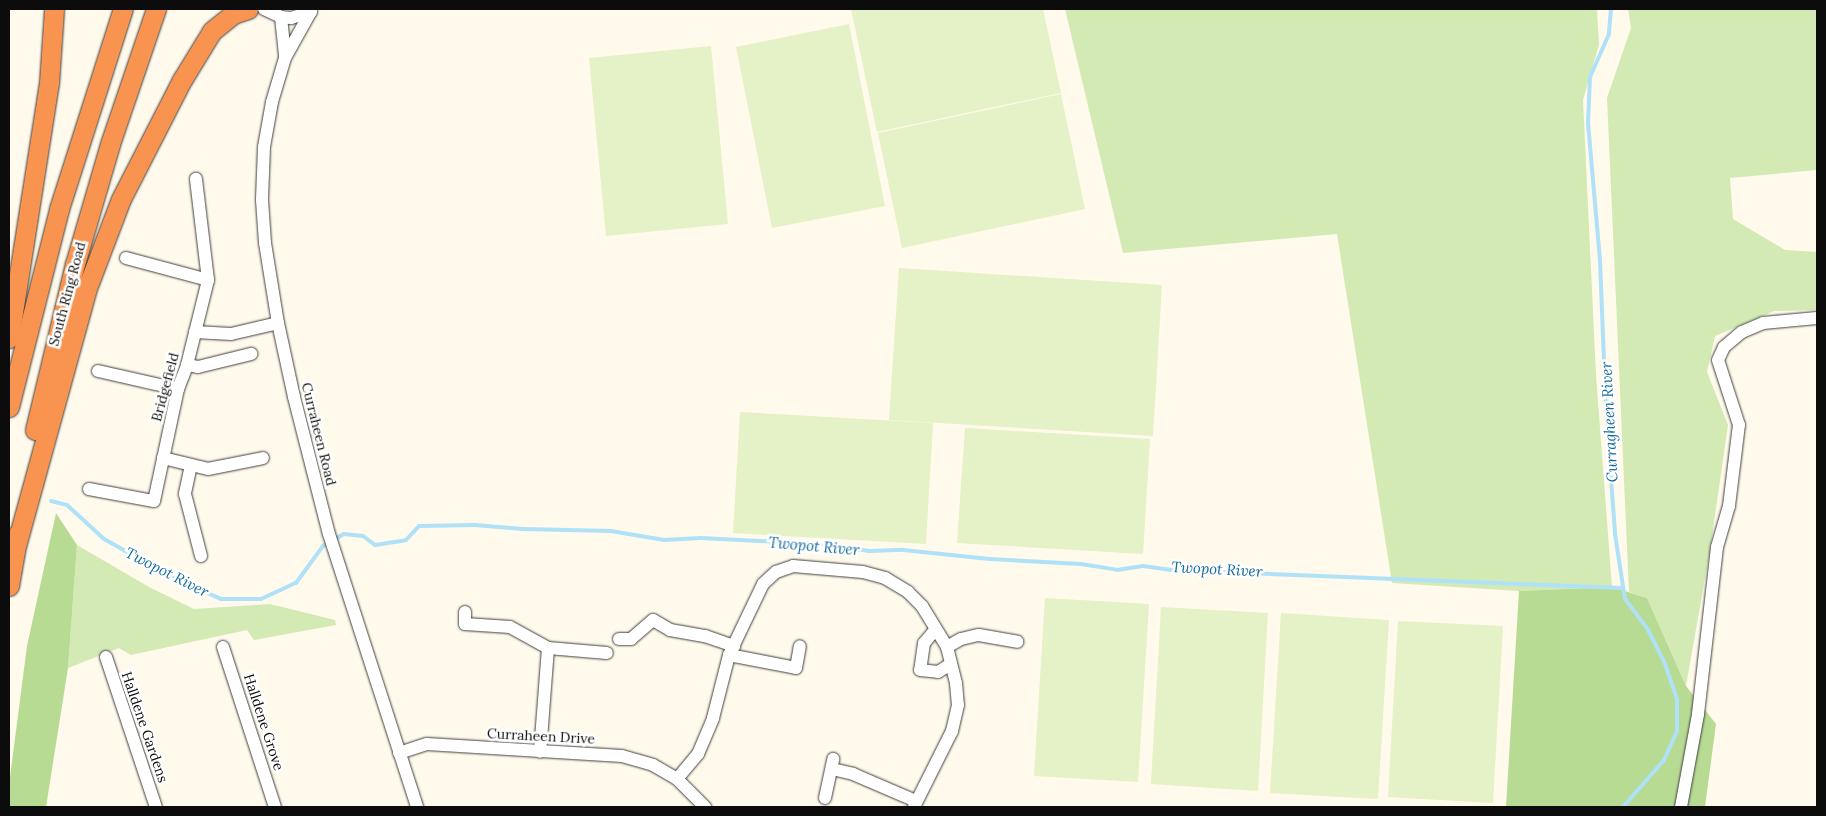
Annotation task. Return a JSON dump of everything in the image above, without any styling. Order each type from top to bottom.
[{"type":"highway","points":[[9,338],[49,83],[54,9]]},
{"type":"highway","points":[[9,408],[59,209],[123,9]]},
{"type":"highway","name":"South Ring Road","points":[[9,586],[29,460],[44,388],[75,264],[110,144],[156,9]]},
{"type":"highway","points":[[16,546],[86,290],[121,199],[182,80],[212,31],[233,14],[248,9]]},
{"type":"street","points":[[264,9],[281,17]]},
{"type":"street","name":"Curraheen Road","points":[[285,58],[281,17],[301,17],[313,11]]},
{"type":"street","name":"Curraheen Road","points":[[313,11],[285,58],[272,102],[265,138],[262,192],[265,243],[278,323],[329,534],[417,807]]},
{"type":"street","points":[[126,258],[208,280],[196,179]]},
{"type":"street","name":"Bridgefield","points":[[89,489],[154,501],[178,389],[187,365],[208,280]]},
{"type":"street","points":[[1681,807],[1698,714],[1717,547],[1729,506],[1739,425],[1718,360],[1724,347],[1736,337],[1763,323],[1817,318]]},
{"type":"street","points":[[195,332],[230,334],[278,323]]},
{"type":"street","points":[[187,365],[198,367],[251,354]]},
{"type":"street","points":[[98,371],[178,389]]},
{"type":"street","points":[[163,458],[208,470],[263,458]]},
{"type":"street","points":[[191,465],[185,494],[201,556]]},
{"type":"street","points":[[677,779],[698,754],[702,745],[713,718],[732,651],[763,584],[776,572],[793,566],[863,572],[885,578],[908,592],[922,606],[947,647],[958,705],[952,731],[915,804],[833,764],[825,798]]},
{"type":"street","points":[[465,612],[465,624],[510,627],[548,648],[607,653]]},
{"type":"street","points":[[618,639],[631,639],[653,620],[670,630],[704,636],[732,651],[796,668],[800,646]]},
{"type":"street","points":[[935,630],[924,643],[920,670],[938,672],[951,664]]},
{"type":"street","points":[[947,647],[961,639],[979,635],[1017,642]]},
{"type":"street","name":"Halldene Grove","points":[[224,647],[275,807]]},
{"type":"street","points":[[540,752],[548,648]]},
{"type":"street","name":"Halldene Gardens","points":[[106,657],[156,807]]},
{"type":"street","name":"Curraheen Drive","points":[[399,753],[427,744],[622,756],[654,765],[677,779],[705,807]]},
{"type":"green space","points":[[851,9],[1043,9],[1061,93],[877,132]]},
{"type":"green space","points":[[1065,9],[1597,9],[1599,45],[1583,100],[1596,375],[1612,587],[1519,591],[1392,583],[1337,234],[1123,253]]},
{"type":"green space","points":[[1628,9],[1817,9],[1817,170],[1730,178],[1733,219],[1785,250],[1817,252],[1817,310],[1774,311],[1715,336],[1707,372],[1728,425],[1710,550],[1686,686],[1647,598],[1629,592],[1607,98],[1631,28]]},
{"type":"green space","points":[[849,24],[885,206],[772,228],[736,47]]},
{"type":"green space","points":[[711,46],[728,224],[606,236],[589,58]]},
{"type":"green space","points":[[1061,94],[1085,209],[902,248],[878,133]]},
{"type":"green space","points":[[899,268],[1162,285],[1153,436],[889,420]]},
{"type":"green space","points":[[740,412],[933,423],[926,544],[733,533]]},
{"type":"green space","points":[[965,428],[1150,439],[1143,554],[957,543]]},
{"type":"green space","points":[[56,513],[77,545],[68,668],[46,807],[9,807],[9,785],[27,646]]},
{"type":"green space","points":[[77,545],[149,587],[194,609],[270,604],[335,620],[336,625],[254,640],[247,630],[131,655],[119,648],[68,668]]},
{"type":"green space","points":[[1612,587],[1647,598],[1686,686],[1716,724],[1705,807],[1506,807],[1519,591]]},
{"type":"green space","points":[[1045,598],[1149,604],[1138,782],[1034,776]]},
{"type":"green space","points":[[1161,607],[1268,613],[1258,791],[1151,784]]},
{"type":"green space","points":[[1281,613],[1389,620],[1378,799],[1270,793]]},
{"type":"green space","points":[[1398,621],[1503,626],[1493,803],[1388,797]]},
{"type":"waterway","name":"Curragheen River","points":[[1611,9],[1609,34],[1590,77],[1588,123],[1600,261],[1606,410],[1615,534],[1625,599],[1648,630],[1665,664],[1677,699],[1677,731],[1664,760],[1623,807]]},
{"type":"waterway","name":"Twopot River","points":[[51,501],[67,505],[104,539],[172,577],[221,599],[261,599],[296,583],[323,546],[344,534],[363,536],[375,545],[406,540],[419,526],[475,525],[523,529],[611,531],[664,540],[701,538],[821,544],[870,551],[903,550],[990,559],[1081,564],[1117,570],[1143,566],[1172,570],[1623,588]]}]
